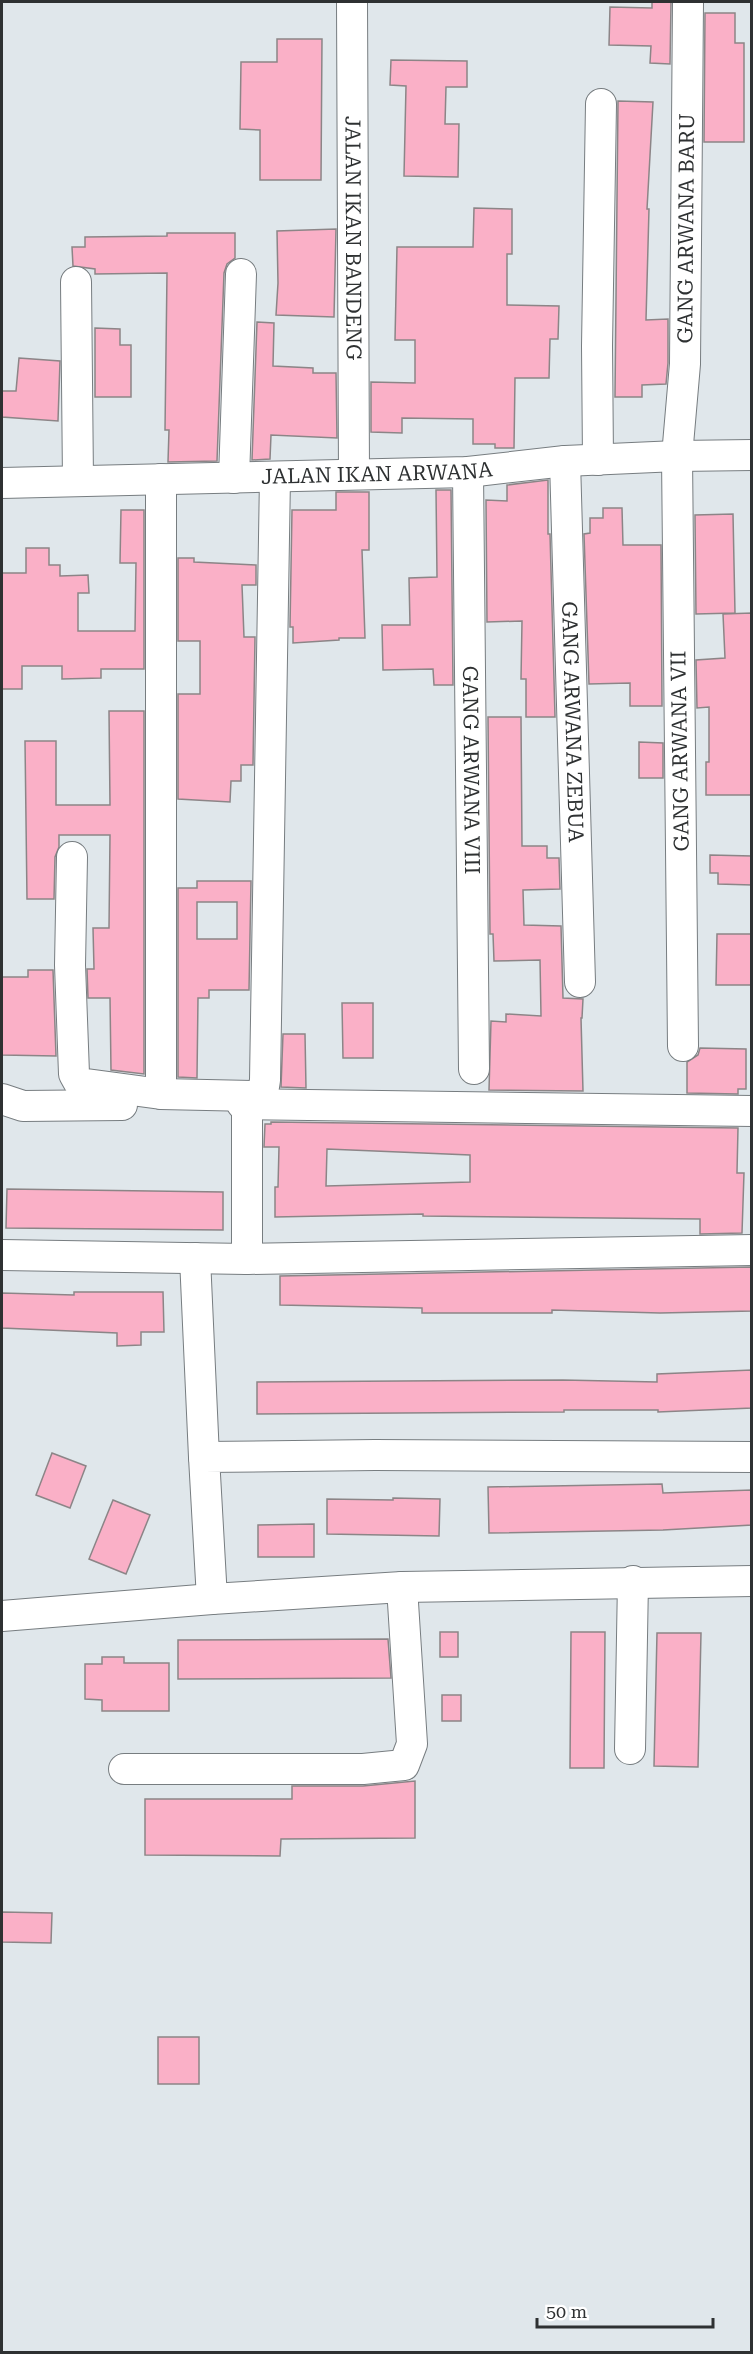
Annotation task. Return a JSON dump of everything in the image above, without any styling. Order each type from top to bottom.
[{"type":"street","name":"JALAN IKAN BANDENG","points":[[352,2],[354,474]]},
{"type":"street","name":"GANG ARWANA BARU","points":[[677,456],[685,364],[688,2]]},
{"type":"street","points":[[598,460],[597,346],[601,104]]},
{"type":"street","points":[[234,478],[241,274]]},
{"type":"street","points":[[76,282],[78,481]]},
{"type":"street","name":"JALAN IKAN ARWANA","points":[[2,483],[468,472],[565,461],[752,455]]},
{"type":"street","name":"GANG ARWANA VII","points":[[677,456],[683,1046]]},
{"type":"street","name":"GANG ARWANA ZEBUA","points":[[565,461],[580,982]]},
{"type":"street","name":"GANG ARWANA VIII","points":[[468,472],[474,1069]]},
{"type":"street","points":[[72,857],[70,965],[74,1074],[79,1083],[161,1094],[252,1096],[263,1093],[275,477]]},
{"type":"street","points":[[161,479],[161,1094]]},
{"type":"street","points":[[2,1099],[22,1106],[248,1104],[752,1111]]},
{"type":"street","points":[[248,1104],[248,1259]]},
{"type":"street","points":[[2,1255],[248,1259],[752,1250]]},
{"type":"street","points":[[195,1258],[213,1599]]},
{"type":"street","points":[[204,1457],[375,1455],[752,1457]]},
{"type":"street","points":[[2,1616],[402,1587],[633,1581],[752,1581]]},
{"type":"street","points":[[630,1749],[633,1581]]},
{"type":"street","points":[[124,1769],[363,1769],[404,1765],[412,1744],[402,1587]]},
{"type":"building","points":[[652,2],[671,2],[670,64],[650,63],[651,46],[609,45],[610,7],[652,8]]},
{"type":"building","points":[[705,13],[735,13],[735,43],[744,43],[744,142],[704,142]]},
{"type":"building","points":[[277,39],[322,39],[321,180],[260,180],[260,130],[240,129],[241,62],[277,62]]},
{"type":"building","points":[[391,60],[467,61],[467,87],[446,87],[445,124],[459,124],[458,177],[404,176],[406,86],[390,85]]},
{"type":"building","points":[[618,101],[653,102],[647,209],[649,209],[646,320],[668,319],[668,363],[666,384],[642,385],[642,397],[615,397]]},
{"type":"building","points":[[474,208],[512,209],[512,254],[507,254],[507,305],[559,306],[558,339],[550,339],[549,378],[515,378],[514,448],[495,448],[495,444],[473,444],[473,419],[402,418],[402,433],[371,432],[371,382],[415,383],[415,340],[395,340],[397,247],[473,247]]},
{"type":"building","points":[[336,229],[334,317],[276,315],[277,231]]},
{"type":"building","points":[[167,233],[235,233],[235,258],[227,264],[224,273],[217,461],[168,462],[169,430],[165,430],[167,273],[95,274],[95,269],[73,266],[72,247],[85,247],[85,237],[167,236]]},
{"type":"building","points":[[257,322],[274,323],[273,366],[313,368],[313,373],[336,373],[337,438],[271,435],[270,459],[252,460]]},
{"type":"building","points":[[95,328],[120,329],[120,345],[131,345],[131,397],[95,397]]},
{"type":"building","points":[[19,358],[60,361],[58,421],[2,417],[2,391],[16,391]]},
{"type":"building","points":[[548,480],[555,717],[526,717],[526,679],[521,679],[522,621],[487,622],[486,500],[507,501],[507,485]]},
{"type":"building","points":[[436,490],[451,490],[453,685],[434,685],[433,669],[383,670],[382,625],[410,625],[409,578],[437,577]]},
{"type":"building","points":[[336,492],[369,492],[369,550],[362,550],[365,638],[339,638],[339,640],[293,643],[293,627],[290,627],[292,510],[336,510]]},
{"type":"building","points":[[603,508],[622,508],[623,545],[661,545],[662,706],[630,706],[630,683],[589,684],[584,534],[590,533],[590,518],[603,518]]},
{"type":"building","points":[[121,510],[144,510],[144,669],[101,669],[101,678],[62,679],[62,666],[22,666],[22,689],[2,689],[2,573],[26,573],[26,548],[49,548],[49,565],[60,565],[60,576],[88,575],[89,593],[78,593],[78,631],[135,631],[136,563],[120,563]]},
{"type":"building","points":[[733,514],[735,613],[696,614],[695,515]]},
{"type":"building","points":[[178,558],[194,558],[194,562],[256,565],[256,585],[242,585],[244,637],[255,637],[253,765],[241,765],[241,781],[231,781],[230,802],[178,799],[178,694],[200,694],[200,641],[178,641]]},
{"type":"building","points":[[752,613],[752,795],[706,795],[706,762],[709,762],[709,707],[697,708],[696,660],[725,658],[723,614]]},
{"type":"building","points":[[109,711],[144,711],[144,1074],[111,1070],[110,998],[88,998],[87,969],[94,969],[93,928],[109,928],[110,835],[59,835],[59,847],[55,857],[54,899],[27,899],[25,741],[56,741],[56,805],[110,805]]},
{"type":"building","points":[[488,717],[521,717],[522,846],[547,846],[547,858],[559,858],[560,889],[523,890],[524,925],[561,926],[563,998],[583,999],[581,1018],[583,1091],[489,1090],[491,1021],[506,1022],[506,1014],[541,1016],[540,960],[494,961],[493,934],[490,934]]},
{"type":"building","points":[[639,742],[663,743],[663,778],[639,778]]},
{"type":"building","points":[[710,855],[752,856],[752,885],[718,884],[718,873],[710,873]]},
{"type":"building","points":[[197,881],[251,881],[249,990],[209,990],[209,998],[198,998],[197,1078],[178,1077],[178,888],[197,888]],"holes":[[[197,902],[237,902],[237,939],[197,939]]]},
{"type":"building","points":[[717,934],[752,934],[752,985],[716,985]]},
{"type":"building","points":[[28,970],[53,970],[56,1056],[2,1055],[2,977],[28,977]]},
{"type":"building","points":[[342,1003],[373,1003],[373,1058],[343,1058]]},
{"type":"building","points":[[283,1034],[305,1034],[306,1088],[281,1087]]},
{"type":"building","points":[[700,1048],[746,1049],[746,1089],[738,1089],[738,1094],[687,1093],[687,1062],[698,1055]]},
{"type":"building","points":[[271,1122],[738,1128],[737,1173],[744,1173],[742,1233],[700,1234],[700,1219],[423,1216],[423,1214],[275,1217],[279,1147],[264,1147],[265,1124],[271,1124]],"holes":[[[327,1149],[470,1155],[470,1182],[326,1186]]]},
{"type":"building","points":[[7,1189],[223,1192],[223,1230],[6,1228]]},
{"type":"building","points":[[752,1267],[752,1311],[660,1313],[552,1310],[552,1313],[422,1313],[422,1308],[280,1305],[280,1276]]},
{"type":"building","points":[[74,1292],[163,1292],[164,1332],[141,1332],[141,1345],[117,1346],[117,1333],[2,1328],[2,1293],[74,1295]]},
{"type":"building","points":[[752,1370],[752,1408],[658,1412],[658,1410],[564,1410],[564,1412],[257,1414],[257,1382],[563,1380],[657,1382],[657,1374]]},
{"type":"building","points":[[52,1453],[86,1466],[70,1508],[36,1495]]},
{"type":"building","points":[[662,1484],[663,1493],[752,1490],[752,1525],[663,1530],[489,1533],[488,1487]]},
{"type":"building","points":[[393,1498],[440,1499],[439,1536],[327,1534],[327,1499],[393,1500]]},
{"type":"building","points":[[113,1500],[150,1515],[126,1574],[89,1559]]},
{"type":"building","points":[[314,1524],[314,1557],[258,1557],[258,1525]]},
{"type":"building","points":[[440,1632],[458,1632],[458,1657],[440,1657]]},
{"type":"building","points":[[571,1632],[605,1632],[604,1768],[570,1768]]},
{"type":"building","points":[[657,1633],[701,1633],[698,1767],[654,1766]]},
{"type":"building","points":[[388,1639],[391,1678],[178,1679],[178,1640]]},
{"type":"building","points":[[102,1657],[124,1657],[124,1663],[169,1663],[169,1711],[102,1711],[102,1700],[85,1699],[85,1664],[102,1664]]},
{"type":"building","points":[[442,1695],[461,1695],[461,1721],[442,1721]]},
{"type":"building","points":[[415,1781],[415,1838],[281,1839],[280,1856],[145,1855],[145,1799],[292,1799],[292,1786],[363,1786]]},
{"type":"building","points":[[2,1912],[52,1913],[51,1943],[2,1942]]},
{"type":"building","points":[[158,2037],[199,2037],[199,2084],[158,2084]]}]
